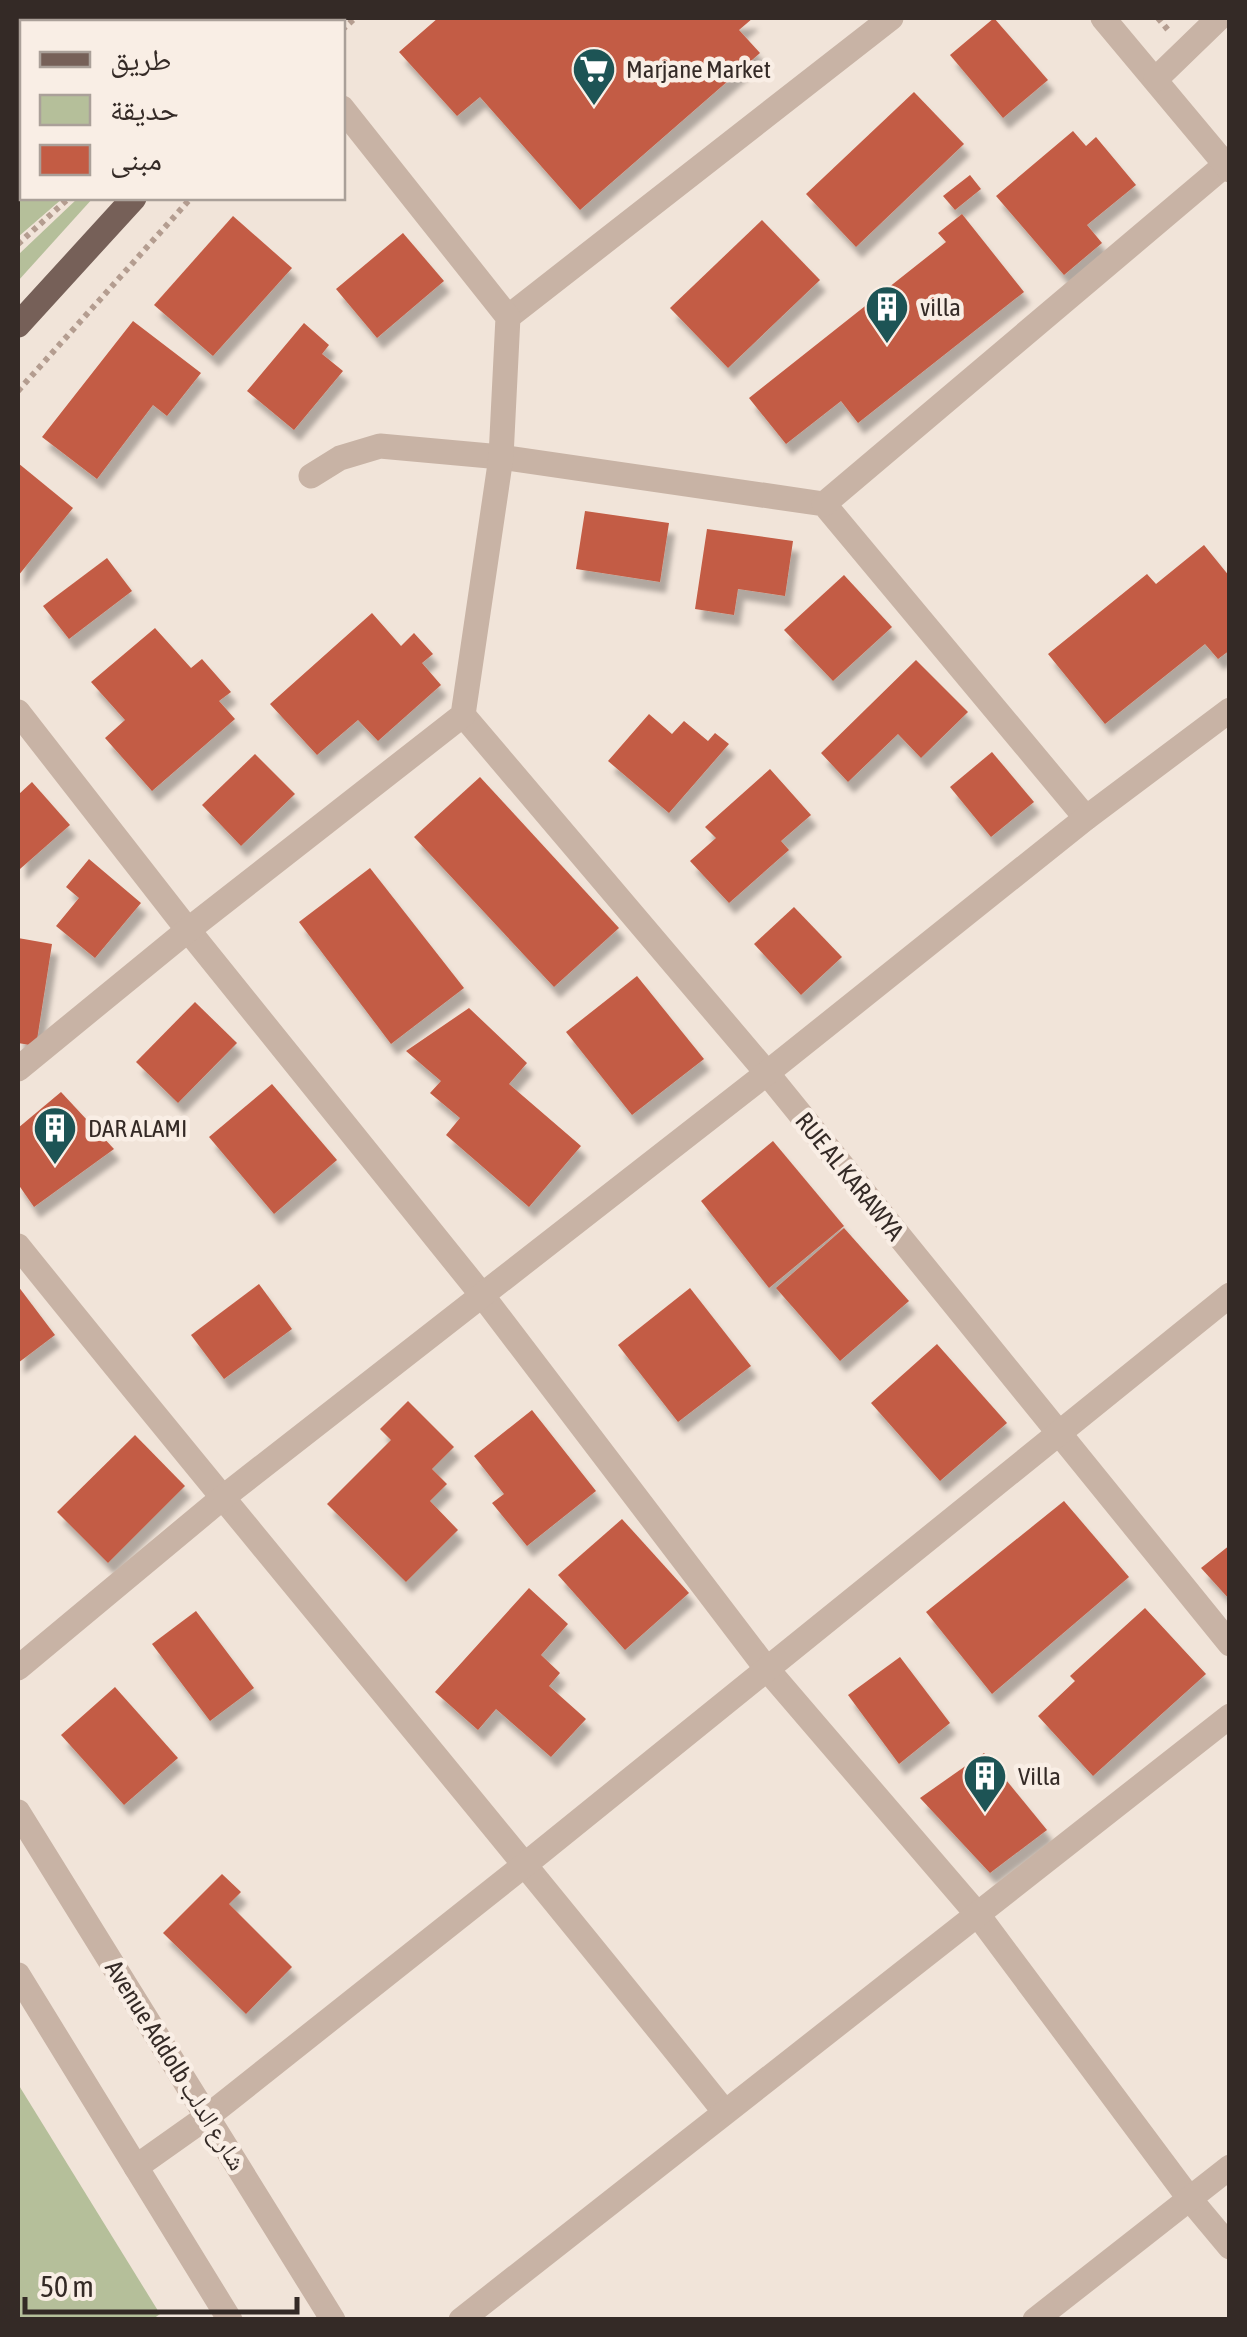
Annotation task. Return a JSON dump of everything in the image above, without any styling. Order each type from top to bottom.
[{"type":"main road","points":[[18,326],[132,200]]},
{"type":"street","points":[[508,317],[891,18]]},
{"type":"street","points":[[824,504],[1228,168],[1103,18]]},
{"type":"street","points":[[1156,79],[1219,18]]},
{"type":"street","points":[[18,1069],[463,714],[501,457],[508,317],[345,112]]},
{"type":"street","points":[[311,476],[340,458],[380,446],[501,457],[824,504],[1086,818]]},
{"type":"street","points":[[18,712],[482,1295],[766,1668],[978,1915],[1189,2198],[1230,2247]]},
{"type":"street","name":"RUE AL KARAWYA","points":[[463,714],[767,1074],[1230,1644]]},
{"type":"street","points":[[18,1668],[222,1499],[767,1074],[1086,818],[1226,721]]},
{"type":"street","points":[[18,1246],[222,1499],[526,1863],[724,2111]]},
{"type":"street","points":[[136,2168],[208,2116],[526,1863],[1230,1295]]},
{"type":"street","points":[[462,2320],[1230,1716]]},
{"type":"street","name":"Avenue Addolb شارع الدلب","points":[[18,1812],[333,2320]]},
{"type":"street","points":[[18,1974],[230,2320]]},
{"type":"street","points":[[1036,2320],[1230,2166]]},
{"type":"path","points":[[18,244],[67,200]]},
{"type":"path","points":[[18,391],[189,200]]},
{"type":"green space","points":[[20,172],[20,200],[61,200],[18,237]]},
{"type":"green space","points":[[76,200],[91,200],[18,281],[18,255]]},
{"type":"green space","points":[[18,2084],[160,2314],[153,2319],[18,2319]]},
{"type":"building","name":"Marjane Market","points":[[438,18],[753,18],[739,30],[760,53],[580,210],[480,97],[457,116],[399,52]]},
{"type":"building","points":[[994,18],[1048,80],[1003,118],[950,55]]},
{"type":"building","points":[[914,92],[964,144],[856,247],[806,194]]},
{"type":"building","points":[[1073,131],[1086,146],[1096,137],[1136,185],[1087,225],[1102,243],[1064,275],[996,196]]},
{"type":"building","points":[[970,175],[981,189],[955,210],[943,196]]},
{"type":"building","name":"villa","points":[[962,214],[1024,292],[858,423],[841,401],[786,444],[749,398],[946,242],[938,233]]},
{"type":"building","points":[[233,216],[292,268],[213,356],[154,305]]},
{"type":"building","points":[[762,220],[820,280],[728,368],[670,308]]},
{"type":"building","points":[[403,233],[444,281],[377,338],[336,289]]},
{"type":"building","points":[[133,321],[201,373],[167,416],[153,405],[97,479],[42,437]]},
{"type":"building","points":[[304,323],[329,345],[322,354],[343,371],[294,430],[247,391]]},
{"type":"building","points":[[18,463],[73,508],[18,576]]},
{"type":"building","points":[[585,511],[669,523],[660,582],[576,569]]},
{"type":"building","points":[[707,529],[793,541],[785,596],[738,589],[734,615],[695,609]]},
{"type":"building","points":[[1204,545],[1230,577],[1230,650],[1218,659],[1205,644],[1105,724],[1048,654],[1147,574],[1156,584]]},
{"type":"building","points":[[107,558],[132,591],[69,639],[43,606]]},
{"type":"building","points":[[844,575],[892,627],[833,681],[784,630]]},
{"type":"building","points":[[372,613],[401,646],[414,633],[433,654],[422,663],[441,685],[378,741],[358,720],[317,755],[270,704]]},
{"type":"building","points":[[155,628],[191,668],[202,659],[231,692],[219,701],[235,719],[152,791],[105,738],[125,720],[91,682]]},
{"type":"building","points":[[916,660],[968,712],[921,758],[898,734],[848,782],[821,753]]},
{"type":"building","points":[[649,714],[672,734],[684,721],[708,741],[715,733],[729,744],[669,813],[608,761]]},
{"type":"building","points":[[992,752],[1034,802],[991,837],[950,787]]},
{"type":"building","points":[[255,754],[295,794],[241,846],[202,805]]},
{"type":"building","points":[[770,769],[811,815],[781,841],[789,850],[729,903],[690,861],[716,838],[705,827]]},
{"type":"building","points":[[480,777],[619,928],[554,987],[414,837]]},
{"type":"building","points":[[32,782],[70,825],[20,869],[18,795]]},
{"type":"building","points":[[89,859],[141,903],[95,958],[56,926],[79,898],[66,887]]},
{"type":"building","points":[[370,868],[464,988],[391,1044],[299,922]]},
{"type":"building","points":[[794,907],[842,957],[801,995],[754,944]]},
{"type":"building","points":[[18,938],[52,944],[36,1046],[18,1043]]},
{"type":"building","points":[[637,976],[704,1059],[632,1115],[566,1032]]},
{"type":"building","points":[[195,1002],[237,1043],[178,1103],[136,1062]]},
{"type":"building","points":[[469,1008],[527,1063],[509,1084],[581,1146],[529,1207],[446,1135],[460,1118],[430,1093],[441,1081],[406,1051]]},
{"type":"building","points":[[272,1084],[337,1160],[274,1214],[209,1137]]},
{"type":"building","name":"DAR ALAMI","points":[[61,1092],[114,1149],[34,1207],[18,1184],[18,1128]]},
{"type":"building","points":[[773,1141],[844,1226],[769,1288],[701,1201]]},
{"type":"building","points":[[844,1228],[909,1301],[840,1361],[776,1288]]},
{"type":"building","points":[[259,1284],[292,1329],[224,1379],[191,1335]]},
{"type":"building","points":[[18,1286],[55,1335],[18,1363]]},
{"type":"building","points":[[690,1288],[751,1366],[678,1422],[618,1345]]},
{"type":"building","points":[[937,1344],[1007,1423],[940,1481],[871,1403]]},
{"type":"building","points":[[408,1401],[454,1447],[432,1469],[447,1484],[430,1501],[458,1530],[406,1582],[327,1504],[391,1440],[380,1429]]},
{"type":"building","points":[[532,1410],[596,1491],[527,1546],[492,1503],[504,1494],[474,1456]]},
{"type":"building","points":[[135,1435],[185,1486],[108,1563],[57,1512]]},
{"type":"building","points":[[1064,1501],[1129,1577],[992,1694],[926,1612]]},
{"type":"building","points":[[622,1519],[689,1593],[625,1650],[558,1575]]},
{"type":"building","points":[[1230,1545],[1230,1600],[1201,1568]]},
{"type":"building","points":[[529,1588],[568,1624],[541,1655],[560,1673],[549,1686],[586,1719],[551,1757],[496,1709],[478,1730],[435,1692]]},
{"type":"building","points":[[1145,1608],[1206,1674],[1093,1776],[1038,1716],[1075,1681],[1070,1676]]},
{"type":"building","points":[[196,1611],[254,1688],[210,1721],[152,1644]]},
{"type":"building","points":[[900,1657],[950,1723],[899,1764],[848,1695]]},
{"type":"building","points":[[115,1687],[178,1758],[124,1805],[61,1735]]},
{"type":"building","name":"Villa","points":[[984,1753],[1047,1830],[990,1873],[920,1798]]},
{"type":"building","points":[[222,1874],[241,1892],[229,1904],[292,1967],[246,2014],[163,1933]]},
{"type":"place","name":"Marjane Market","points":[[594,107]]},
{"type":"place","name":"villa","points":[[887,345]]},
{"type":"place","name":"DAR ALAMI","points":[[55,1166]]},
{"type":"place","name":"Villa","points":[[985,1814]]}]
